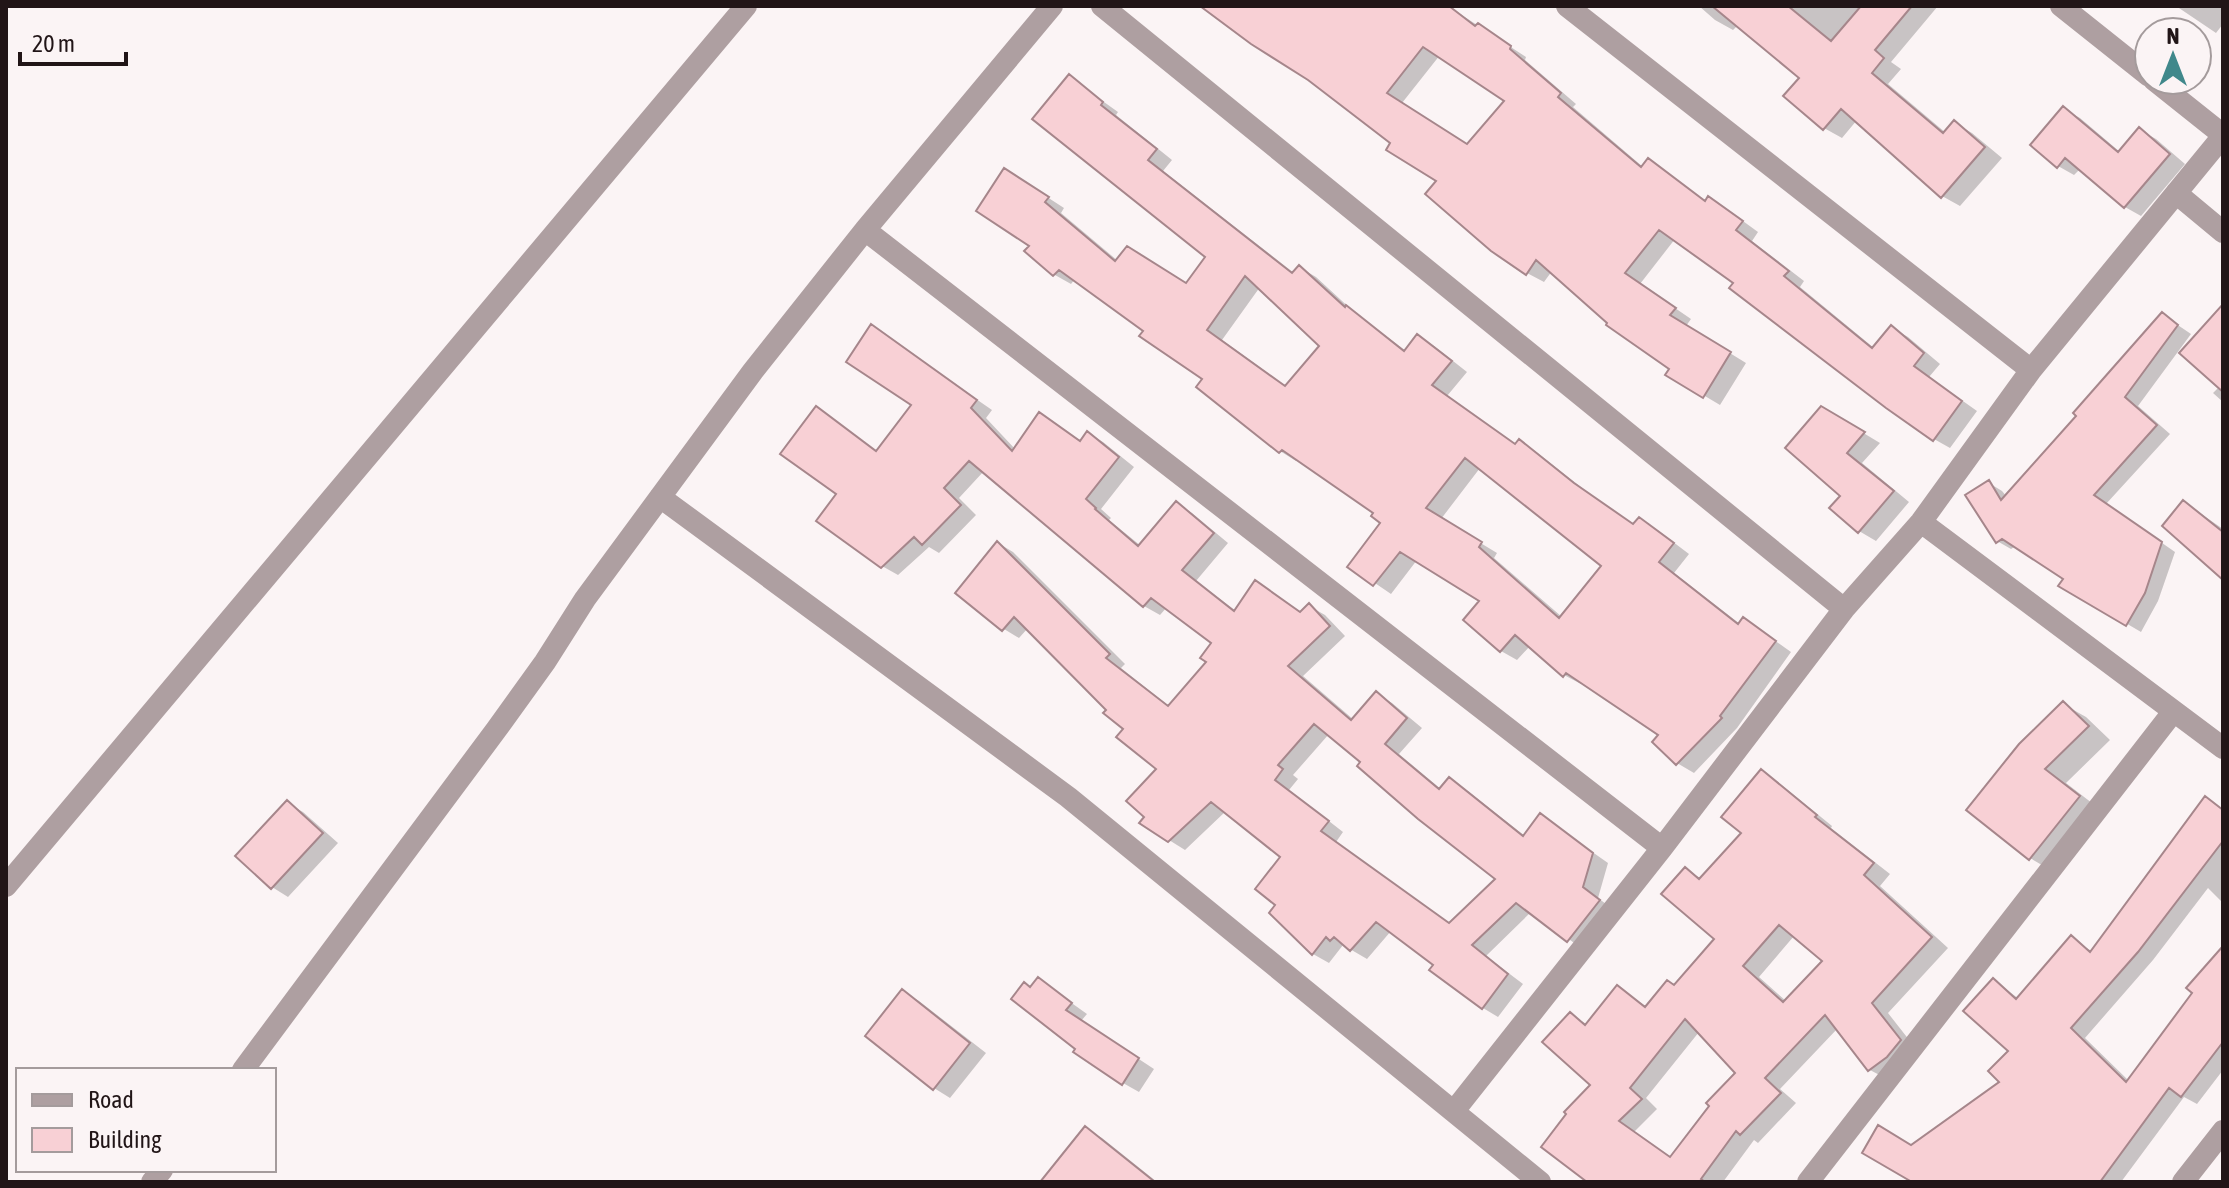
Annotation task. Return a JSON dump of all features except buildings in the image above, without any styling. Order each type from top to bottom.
[{"type":"street","points":[[6,886],[746,6]]},
{"type":"street","points":[[244,1068],[496,730],[585,599],[753,371],[865,230],[1052,6]]},
{"type":"street","points":[[1102,6],[1844,609]]},
{"type":"street","points":[[1567,6],[2031,370]]},
{"type":"street","points":[[2061,6],[2133,63]]},
{"type":"street","points":[[1454,1111],[1662,848],[1844,609],[1921,522],[2031,370],[2223,136],[2174,96]]},
{"type":"street","points":[[2176,193],[2223,232]]},
{"type":"street","points":[[865,230],[1662,848]]},
{"type":"street","points":[[660,497],[1068,797],[1540,1182]]},
{"type":"street","points":[[1921,522],[2223,748]]},
{"type":"street","points":[[1808,1182],[2173,712]]},
{"type":"street","points":[[2183,1182],[2223,1131]]}]
